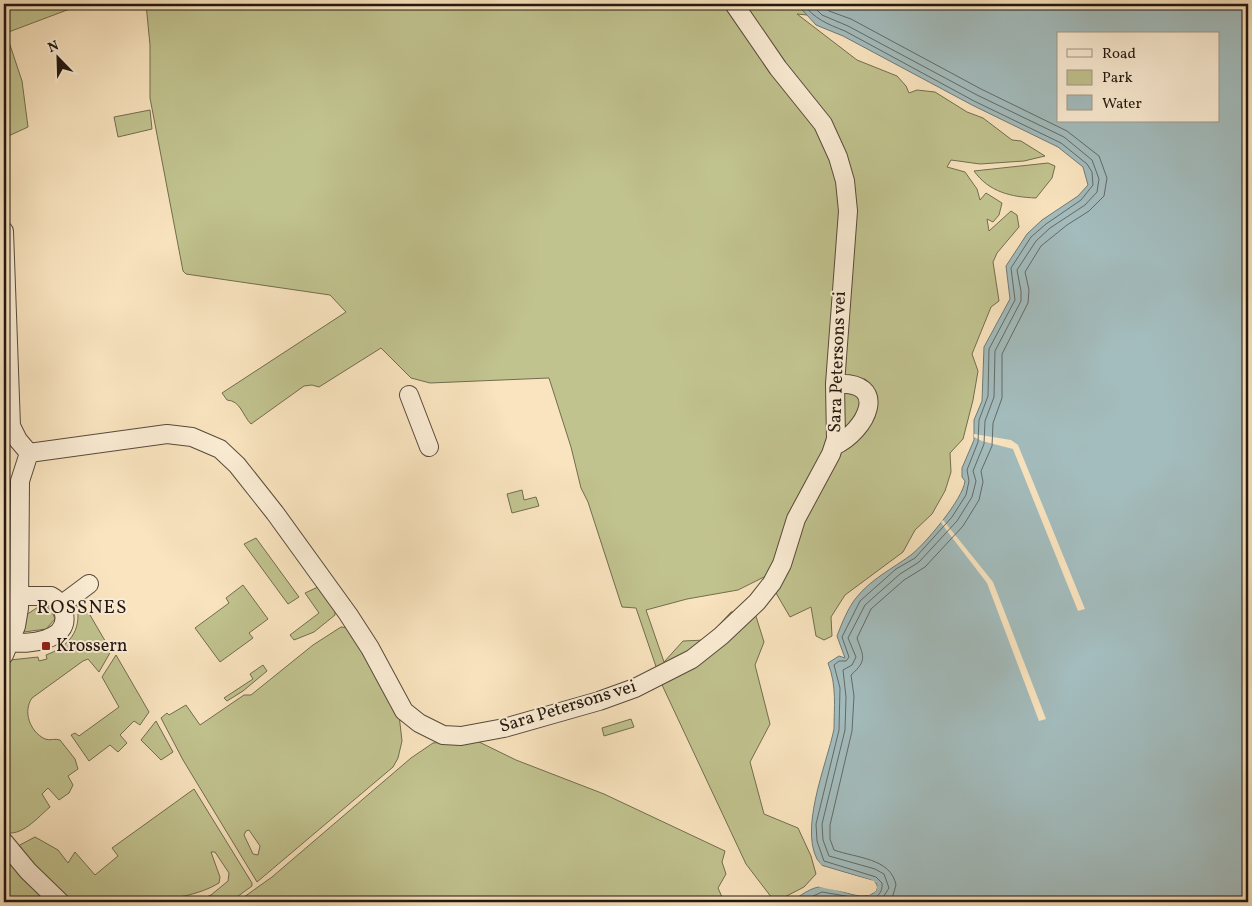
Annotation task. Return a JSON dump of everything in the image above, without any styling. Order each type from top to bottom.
[{"type":"street","name":"Sara Petersons vei","points":[[29,454],[167,434],[192,437],[220,449],[237,465],[275,513],[348,614],[370,648],[404,711],[434,731],[452,736],[504,728],[599,701],[636,688],[702,652],[757,602],[772,583],[782,564],[796,519],[834,446],[835,384],[848,211],[845,181],[838,156],[823,124],[778,68],[734,4]]},
{"type":"street","points":[[4,231],[11,426],[18,440],[29,454],[20,481],[21,596],[16,626],[7,648]]},
{"type":"street","points":[[834,446],[863,424],[869,402],[865,391],[858,386],[835,384]]},
{"type":"street","points":[[410,395],[429,447]]},
{"type":"street","points":[[61,605],[89,584]]},
{"type":"street","points":[[7,648],[55,635],[62,628],[65,619],[61,605],[51,596],[21,596]]},
{"type":"street","points":[[4,842],[28,871],[60,902]]},
{"type":"green space","points":[[4,4],[83,4],[6,33],[22,81],[28,127],[4,138]]},
{"type":"green space","points":[[146,4],[797,4],[807,15],[797,14],[857,60],[897,76],[906,86],[909,93],[917,90],[935,92],[967,112],[983,118],[1012,140],[1021,141],[1045,156],[1024,161],[980,164],[951,160],[947,167],[965,172],[977,189],[980,200],[986,193],[1002,203],[999,215],[993,222],[987,219],[989,231],[1011,211],[1017,215],[1019,227],[997,253],[993,262],[999,301],[991,307],[972,354],[978,371],[973,400],[963,439],[950,453],[951,472],[945,491],[932,514],[915,530],[903,552],[845,595],[831,617],[832,636],[824,640],[816,636],[811,607],[790,617],[766,576],[738,590],[687,599],[646,610],[664,662],[683,641],[705,640],[731,612],[754,610],[764,642],[755,665],[770,724],[750,762],[764,814],[798,828],[811,856],[816,874],[804,887],[775,902],[746,864],[663,687],[636,608],[622,607],[588,502],[581,488],[571,447],[549,378],[430,383],[411,378],[381,348],[319,387],[312,385],[304,386],[251,424],[235,403],[227,400],[222,393],[346,312],[330,295],[186,274],[183,271],[150,98],[150,45]]},
{"type":"green space","points":[[150,110],[152,129],[118,137],[114,117]]},
{"type":"green space","points":[[1048,163],[1055,166],[1052,178],[1036,198],[1009,195],[994,189],[986,184],[974,171]]},
{"type":"green space","points":[[522,490],[524,500],[536,497],[539,506],[512,513],[507,494]]},
{"type":"green space","points":[[256,538],[299,597],[288,604],[244,544]]},
{"type":"green space","points":[[243,585],[268,619],[249,633],[253,638],[220,662],[195,628],[229,603],[226,598]]},
{"type":"green space","points":[[318,587],[335,609],[335,615],[314,632],[294,640],[290,635],[319,613],[305,593]]},
{"type":"green space","points":[[83,603],[111,651],[99,672],[88,659],[83,661],[32,698],[28,709],[29,720],[35,731],[45,739],[60,740],[75,759],[78,769],[68,776],[73,785],[69,793],[59,800],[48,788],[42,794],[50,807],[23,829],[17,832],[4,832],[4,669],[10,660],[38,657],[39,661],[47,659],[46,655],[67,643],[72,637],[77,623],[77,606]]},
{"type":"green space","points":[[41,605],[51,609],[55,619],[46,629],[24,632],[26,615]]},
{"type":"green space","points":[[341,627],[350,628],[399,715],[402,741],[398,758],[393,767],[257,882],[183,760],[161,718],[167,713],[169,715],[186,705],[200,725],[244,695],[251,695],[313,645]],"holes":[[[249,830],[260,846],[258,855],[253,854],[244,835],[246,831]]]},
{"type":"green space","points":[[116,655],[149,712],[140,725],[134,721],[120,735],[127,743],[118,752],[110,745],[89,761],[71,735],[75,733],[79,736],[119,707],[102,677]]},
{"type":"green space","points":[[263,665],[267,671],[243,691],[227,701],[224,698],[253,679],[250,674]]},
{"type":"green space","points":[[631,719],[634,727],[604,736],[602,728]]},
{"type":"green space","points":[[156,721],[173,752],[161,760],[141,740]]},
{"type":"green space","points":[[473,739],[516,760],[604,794],[725,851],[722,862],[726,874],[718,888],[722,897],[730,897],[733,902],[237,902],[272,877],[411,758],[433,743]]},
{"type":"green space","points":[[194,789],[252,883],[252,886],[230,902],[195,902],[211,895],[228,881],[229,873],[215,852],[211,852],[220,877],[219,883],[186,896],[146,901],[65,902],[18,846],[35,837],[58,850],[68,863],[75,852],[95,875],[118,856],[112,848]]},
{"type":"green space","points":[[4,849],[54,902],[5,902]]},
{"type":"water","points":[[797,4],[1248,4],[1248,902],[790,902],[818,887],[864,896],[876,891],[877,884],[871,880],[821,865],[814,852],[811,836],[812,818],[834,729],[834,688],[828,663],[839,656],[845,658],[837,636],[856,598],[875,580],[918,549],[943,520],[963,489],[965,481],[962,477],[962,468],[974,440],[974,420],[982,401],[984,347],[1010,299],[1006,266],[1027,234],[1042,220],[1078,196],[1088,185],[1083,167],[1058,147],[972,105],[843,36],[816,25]]},
{"type":"pier","points":[[974,434],[1011,440],[1018,445],[1085,609],[1078,611],[1013,449],[982,441],[974,437]]},
{"type":"pier","points":[[943,520],[993,582],[1046,719],[1039,721],[987,583],[947,531],[941,522]]},
{"type":"pier","points":[[817,860],[823,867],[874,881],[877,887],[876,891],[869,895],[860,895],[819,887],[819,884],[823,884],[869,892],[875,886],[870,882],[821,869],[818,866]]},
{"type":"place","name":"Krossern","points":[[46,646]]},
{"type":"district","name":"ROSSNES","points":[[82,608]]}]
